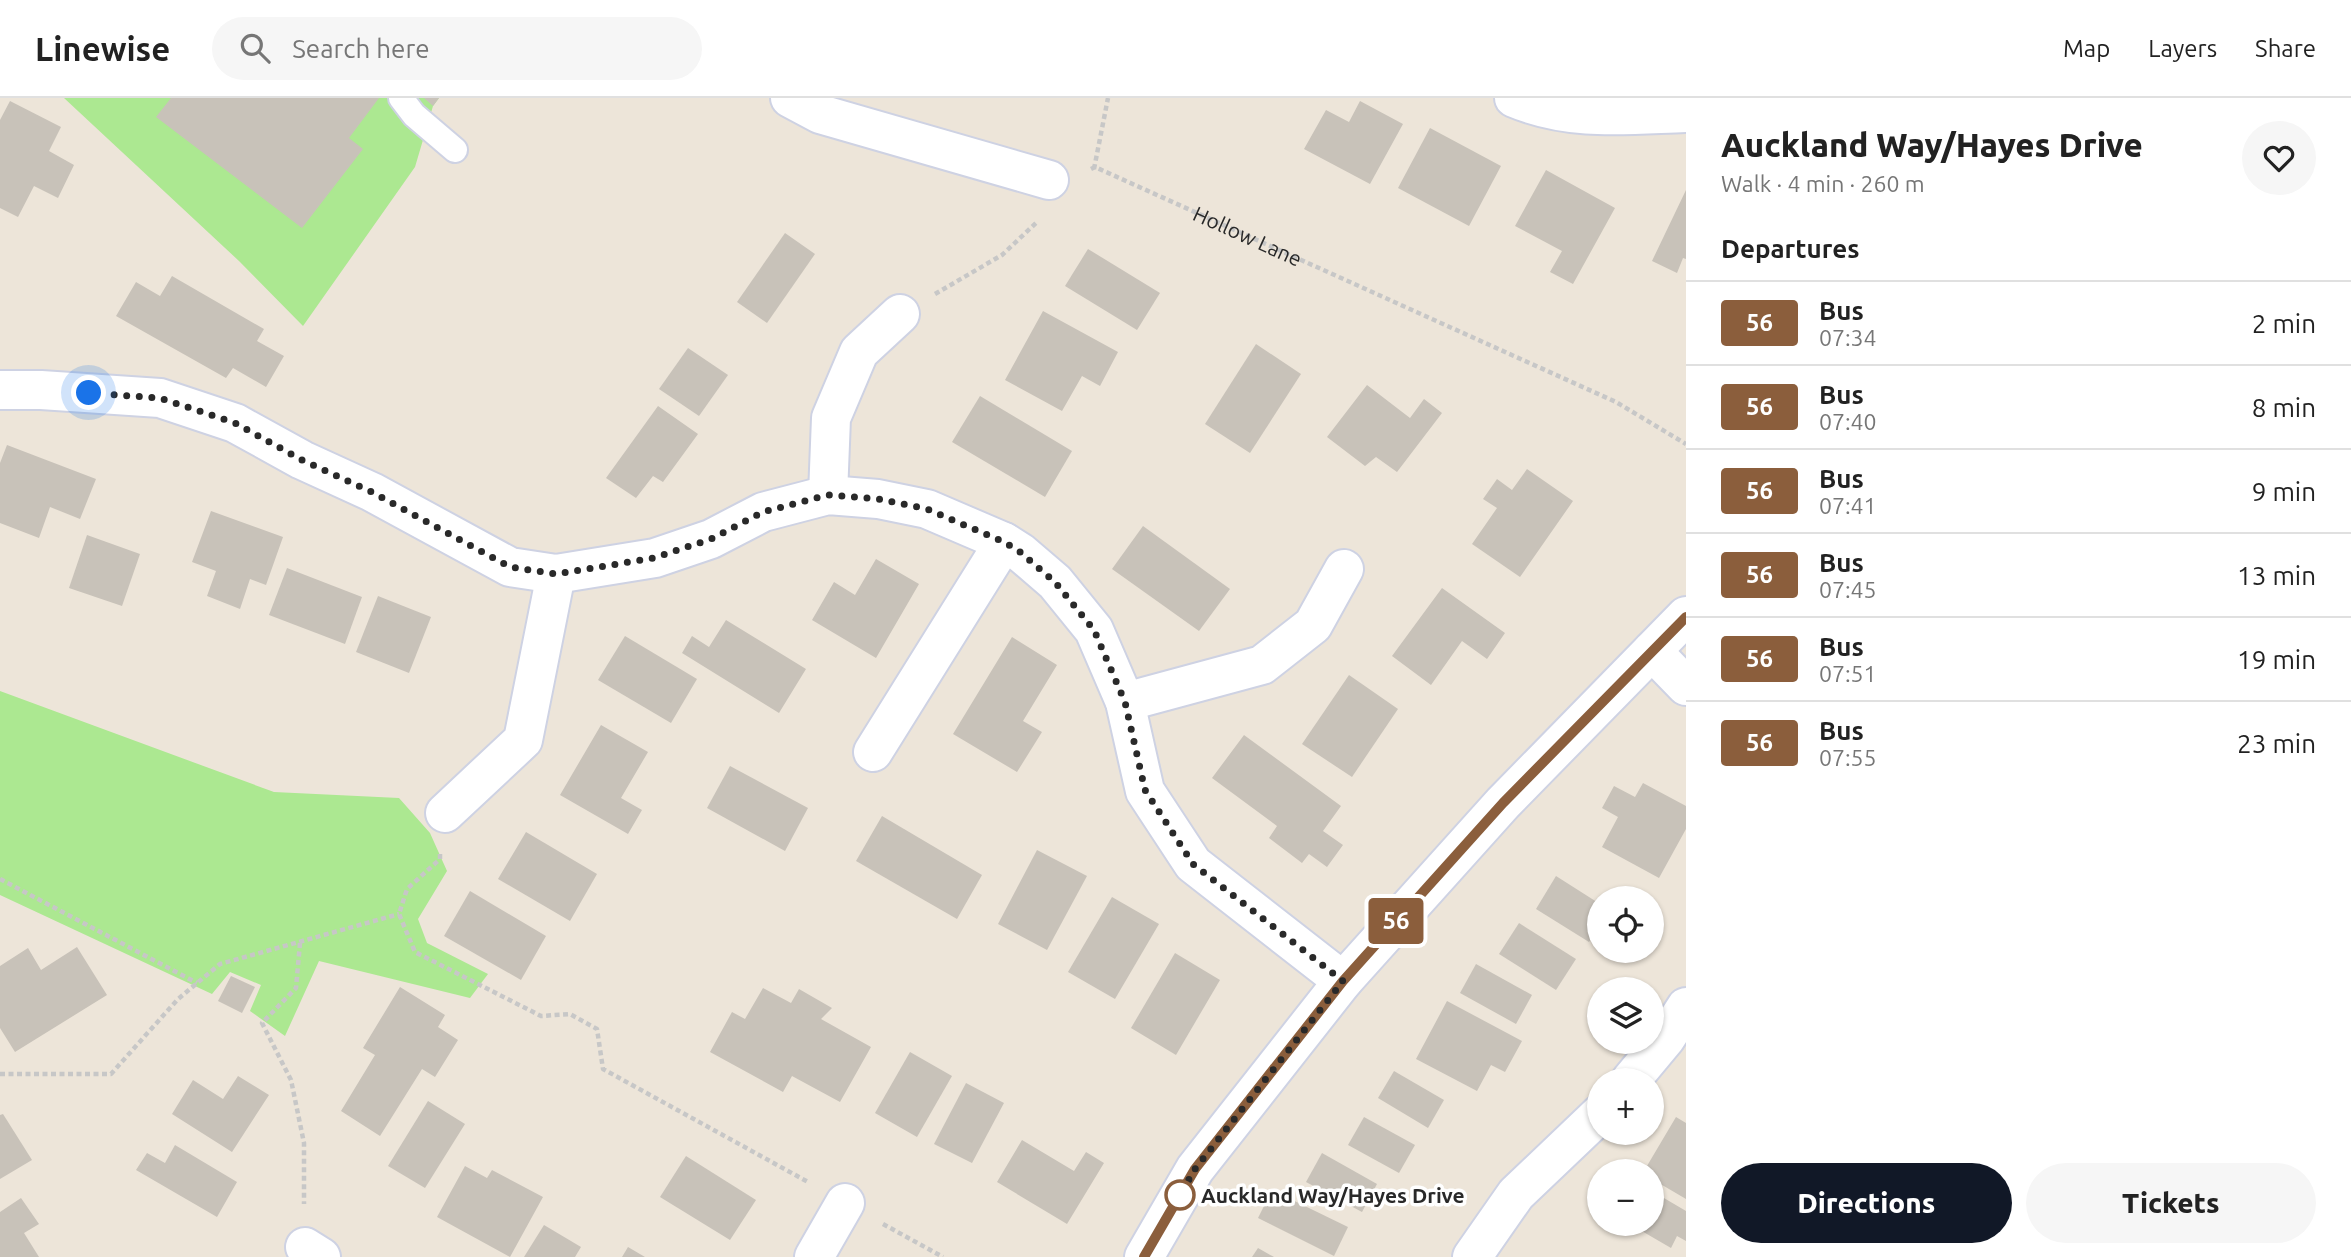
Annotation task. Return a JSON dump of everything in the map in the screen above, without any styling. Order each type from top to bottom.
[{"type":"street","points":[[790,98],[820,114],[1049,180]]},
{"type":"street","points":[[1514,98],[1539,108],[1606,117],[1686,113]]},
{"type":"street","points":[[828,495],[831,418],[859,352],[900,314]]},
{"type":"street","points":[[0,390],[160,398],[222,418],[302,460],[372,492],[510,567],[556,574],[654,558],[711,539],[763,512],[828,495],[878,499],[927,509],[1004,542],[1055,582],[1094,630],[1125,702],[1145,790],[1193,864],[1343,981]]},
{"type":"street","points":[[873,751],[1004,542]]},
{"type":"street","points":[[1125,702],[1262,665],[1313,625],[1344,569]]},
{"type":"street","points":[[445,813],[523,740],[556,574]]},
{"type":"street","points":[[1144,1257],[1195,1169],[1343,981],[1503,803],[1686,617]]},
{"type":"street","points":[[1652,651],[1686,687]]},
{"type":"street","points":[[1641,1068],[1666,1038],[1686,1007]]},
{"type":"street","points":[[1472,1257],[1516,1194],[1587,1126]]},
{"type":"street","points":[[814,1257],[845,1203]]},
{"type":"lane","points":[[401,98],[414,115],[455,150]]},
{"type":"path","name":"Hollow Lane","points":[[1049,180],[1095,167],[1616,402],[1686,444]]},
{"type":"path","points":[[445,813],[440,859],[407,889],[399,914],[415,952],[541,1016],[570,1014],[597,1029],[603,1069],[943,1257]]},
{"type":"path","points":[[0,879],[197,983]]},
{"type":"path","points":[[0,1074],[111,1074],[178,999],[220,964],[399,914]]},
{"type":"path","points":[[300,943],[296,988],[262,1023],[291,1080],[304,1143],[313,1252]]},
{"type":"green space","points":[[64,98],[439,98],[433,106],[415,167],[303,326],[239,261]]},
{"type":"green space","points":[[0,691],[274,792],[399,798],[430,833],[447,871],[418,919],[427,943],[488,974],[470,998],[319,961],[285,1036],[250,1011],[261,985],[230,972],[212,994],[0,895]]},
{"type":"building","points":[[171,98],[379,98],[349,138],[363,149],[302,228],[156,117]]},
{"type":"building","points":[[424,98],[439,98],[433,106]]},
{"type":"building","points":[[10,101],[61,127],[49,151],[74,165],[58,198],[34,186],[18,217],[0,208],[0,120]]},
{"type":"building","points":[[1360,101],[1403,124],[1370,184],[1304,149],[1326,110],[1349,122]]},
{"type":"building","points":[[1430,128],[1501,166],[1469,226],[1398,188]]},
{"type":"building","points":[[1546,170],[1615,208],[1573,284],[1550,272],[1562,251],[1515,226]]},
{"type":"building","points":[[1686,190],[1686,259],[1683,258],[1677,273],[1652,261]]},
{"type":"building","points":[[785,233],[815,254],[767,323],[737,302]]},
{"type":"building","points":[[1088,249],[1160,293],[1137,330],[1065,286]]},
{"type":"building","points":[[172,276],[264,329],[257,341],[284,356],[266,387],[233,368],[226,378],[116,316],[136,282],[160,296]]},
{"type":"building","points":[[1043,311],[1118,352],[1100,386],[1082,376],[1062,411],[1005,380]]},
{"type":"building","points":[[1256,344],[1301,374],[1250,453],[1205,424]]},
{"type":"building","points":[[688,348],[728,375],[699,416],[659,389]]},
{"type":"building","points":[[1367,385],[1410,418],[1424,399],[1442,413],[1397,472],[1376,457],[1365,466],[1327,437]]},
{"type":"building","points":[[980,396],[1072,451],[1045,497],[952,442]]},
{"type":"building","points":[[658,406],[698,434],[663,482],[653,476],[636,498],[606,478]]},
{"type":"building","points":[[7,445],[96,479],[80,519],[50,507],[39,538],[0,523],[0,463]]},
{"type":"building","points":[[1527,469],[1573,501],[1520,577],[1472,544],[1497,508],[1483,499],[1497,479],[1512,490]]},
{"type":"building","points":[[211,511],[283,537],[266,585],[250,579],[240,609],[207,596],[216,571],[192,562]]},
{"type":"building","points":[[1143,526],[1230,589],[1199,631],[1112,569]]},
{"type":"building","points":[[87,535],[140,554],[122,606],[69,588]]},
{"type":"building","points":[[876,559],[919,584],[876,658],[812,620],[834,582],[855,595]]},
{"type":"building","points":[[287,568],[362,597],[345,644],[269,615]]},
{"type":"building","points":[[1442,588],[1505,633],[1487,659],[1462,641],[1431,685],[1392,656]]},
{"type":"building","points":[[378,596],[431,617],[409,673],[356,652]]},
{"type":"building","points":[[726,620],[806,669],[779,713],[682,653],[692,636],[709,647]]},
{"type":"building","points":[[625,636],[697,679],[671,723],[598,680]]},
{"type":"building","points":[[1012,637],[1057,665],[1023,721],[1042,732],[1017,772],[953,734]]},
{"type":"building","points":[[1349,675],[1398,709],[1352,777],[1302,744]]},
{"type":"building","points":[[601,725],[648,752],[621,798],[642,810],[628,834],[560,795]]},
{"type":"building","points":[[1244,735],[1341,806],[1323,831],[1343,845],[1327,867],[1309,854],[1302,863],[1269,838],[1277,826],[1212,778]]},
{"type":"building","points":[[730,766],[808,808],[785,851],[707,808]]},
{"type":"building","points":[[1643,783],[1686,806],[1686,829],[1659,878],[1602,847],[1618,817],[1602,808],[1614,786],[1635,797]]},
{"type":"building","points":[[882,816],[982,875],[957,919],[856,861]]},
{"type":"building","points":[[526,832],[597,874],[570,921],[498,879]]},
{"type":"building","points":[[1037,850],[1087,876],[1047,950],[998,924]]},
{"type":"building","points":[[1556,876],[1587,896],[1587,941],[1536,909]]},
{"type":"building","points":[[470,891],[546,936],[521,980],[444,936]]},
{"type":"building","points":[[1112,897],[1159,924],[1115,999],[1068,972]]},
{"type":"building","points":[[1519,923],[1576,959],[1556,990],[1499,954]]},
{"type":"building","points":[[77,947],[107,995],[15,1052],[0,1028],[0,966],[28,948],[41,970]]},
{"type":"building","points":[[1175,953],[1220,980],[1176,1055],[1131,1028]]},
{"type":"building","points":[[1476,964],[1532,995],[1516,1024],[1460,993]]},
{"type":"building","points":[[231,976],[255,987],[242,1013],[218,1001]]},
{"type":"building","points":[[400,987],[445,1015],[438,1027],[458,1040],[435,1077],[422,1069],[380,1136],[341,1111],[375,1055],[363,1048]]},
{"type":"building","points":[[763,988],[791,1003],[799,989],[832,1008],[821,1019],[871,1047],[840,1102],[792,1076],[783,1092],[710,1052],[732,1012],[745,1019]]},
{"type":"building","points":[[1447,1001],[1522,1041],[1505,1072],[1491,1065],[1477,1091],[1416,1059]]},
{"type":"building","points":[[910,1052],[952,1076],[917,1137],[875,1113]]},
{"type":"building","points":[[1394,1071],[1444,1100],[1428,1128],[1378,1098]]},
{"type":"building","points":[[238,1076],[269,1095],[232,1152],[172,1114],[193,1080],[223,1099]]},
{"type":"building","points":[[966,1083],[1004,1103],[972,1163],[934,1144]]},
{"type":"building","points":[[428,1101],[465,1124],[425,1188],[388,1166]]},
{"type":"building","points":[[3,1114],[32,1160],[0,1179],[0,1115]]},
{"type":"building","points":[[1364,1117],[1415,1145],[1399,1173],[1348,1145]]},
{"type":"building","points":[[1676,1117],[1686,1123],[1686,1199],[1664,1186],[1664,1159],[1651,1159],[1659,1145],[1664,1145],[1664,1137]]},
{"type":"building","points":[[1022,1140],[1074,1171],[1086,1152],[1104,1163],[1067,1224],[997,1182]]},
{"type":"building","points":[[175,1145],[237,1182],[217,1217],[136,1170],[147,1153],[165,1163]]},
{"type":"building","points":[[1322,1153],[1377,1184],[1362,1212],[1306,1182]]},
{"type":"building","points":[[686,1156],[756,1200],[730,1240],[660,1197]]},
{"type":"building","points":[[465,1166],[487,1178],[492,1170],[543,1197],[510,1257],[437,1217]]},
{"type":"building","points":[[1272,1190],[1348,1227],[1334,1256],[1258,1218]]},
{"type":"building","points":[[21,1198],[39,1224],[24,1233],[39,1257],[0,1257],[0,1212]]},
{"type":"building","points":[[1664,1198],[1686,1211],[1686,1241],[1677,1236],[1671,1248],[1650,1236],[1664,1236]]},
{"type":"building","points":[[544,1225],[581,1247],[575,1257],[524,1257]]},
{"type":"building","points":[[628,1247],[645,1257],[622,1257]]},
{"type":"building","points":[[1258,1248],[1274,1257],[1252,1257]]},
{"type":"bus line","name":"56","points":[[1144,1257],[1195,1169],[1343,981],[1503,803],[1686,617]]},
{"type":"place","name":"Auckland Way/Hayes Drive","points":[[1180,1195]]},
{"type":"route","points":[[89,393],[160,398],[235,423],[302,460],[372,492],[510,567],[556,574],[654,558],[711,539],[763,512],[828,495],[878,499],[927,509],[1004,542],[1020,552],[1055,582],[1094,630],[1125,702],[1145,790],[1193,864],[1343,981],[1195,1169],[1180,1195]]}]
